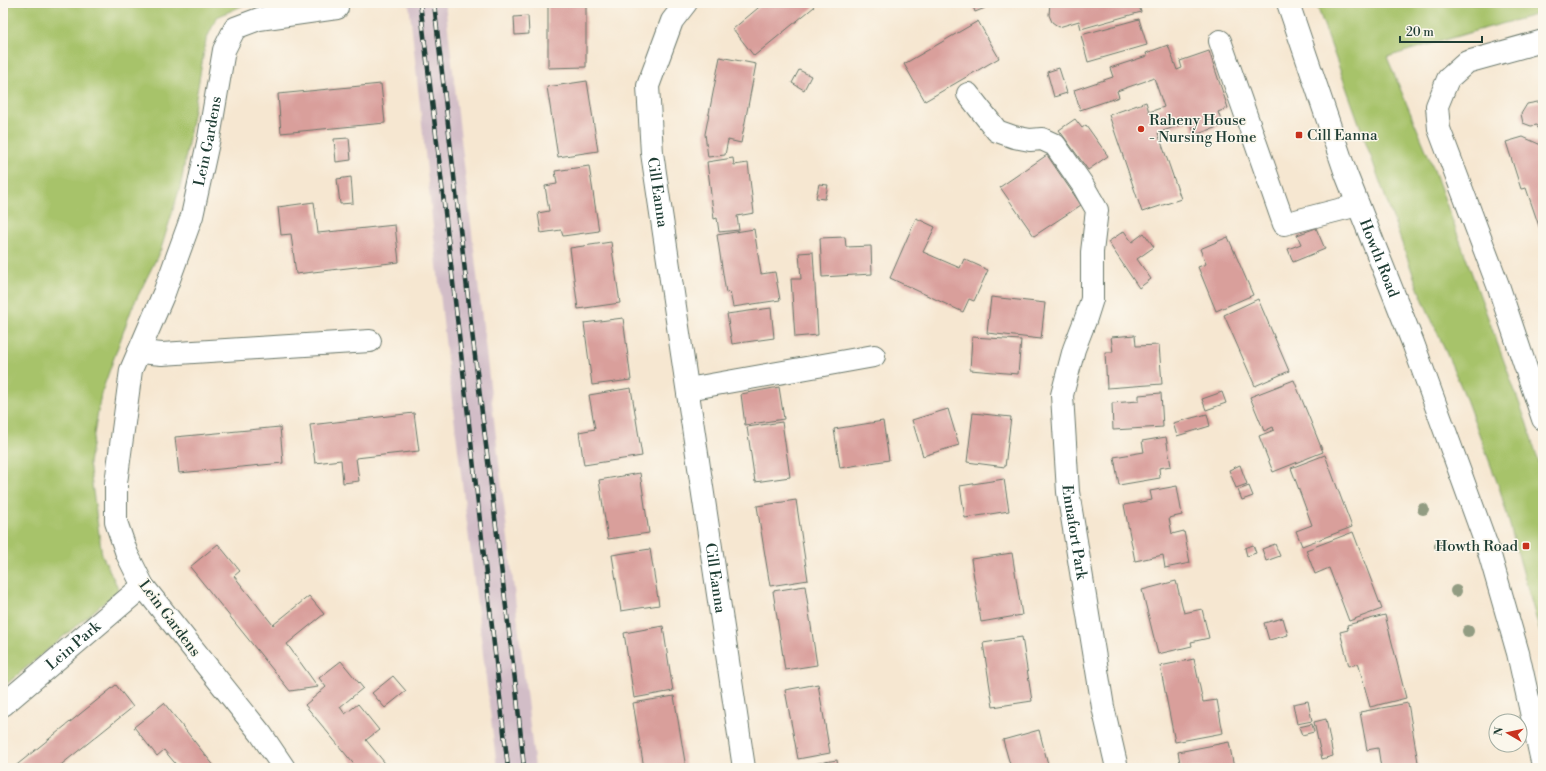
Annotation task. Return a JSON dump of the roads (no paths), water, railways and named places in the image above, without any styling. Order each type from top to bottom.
[{"type":"street","name":"Cill Eanna","points":[[686,3],[672,21],[648,86],[652,153],[744,768]]},
{"type":"street","name":"Howth Road","points":[[1288,3],[1327,122],[1358,205],[1413,343],[1490,556],[1518,653],[1543,766]]},
{"type":"street","name":"Lein Gardens","points":[[284,768],[261,734],[144,586],[127,554],[116,522],[116,483],[131,370],[164,293],[192,216],[209,138],[224,50],[236,28],[259,19],[338,8]]},
{"type":"street","points":[[1220,41],[1284,224],[1358,205]]},
{"type":"street","points":[[1543,41],[1467,62],[1448,79],[1437,106],[1439,129],[1499,288],[1543,419]]},
{"type":"street","name":"Ennafort Park","points":[[968,94],[997,131],[1014,137],[1030,140],[1042,139],[1055,145],[1082,184],[1097,210],[1092,252],[1092,299],[1074,349],[1062,395],[1068,492],[1103,707],[1117,768]]},
{"type":"street","points":[[139,352],[162,354],[370,341]]},
{"type":"street","points":[[688,389],[874,356]]},
{"type":"street","name":"Lein Park","points":[[3,705],[144,586]]},
{"type":"railway","points":[[420,3],[508,768]]},
{"type":"railway","points":[[434,3],[472,332],[516,688],[524,768]]},
{"type":"place","name":"Raheny House - Nursing Home","points":[[1141,129]]},
{"type":"place","name":"Cill Eanna","points":[[1299,135]]},
{"type":"place","name":"Howth Road","points":[[1526,546]]}]
